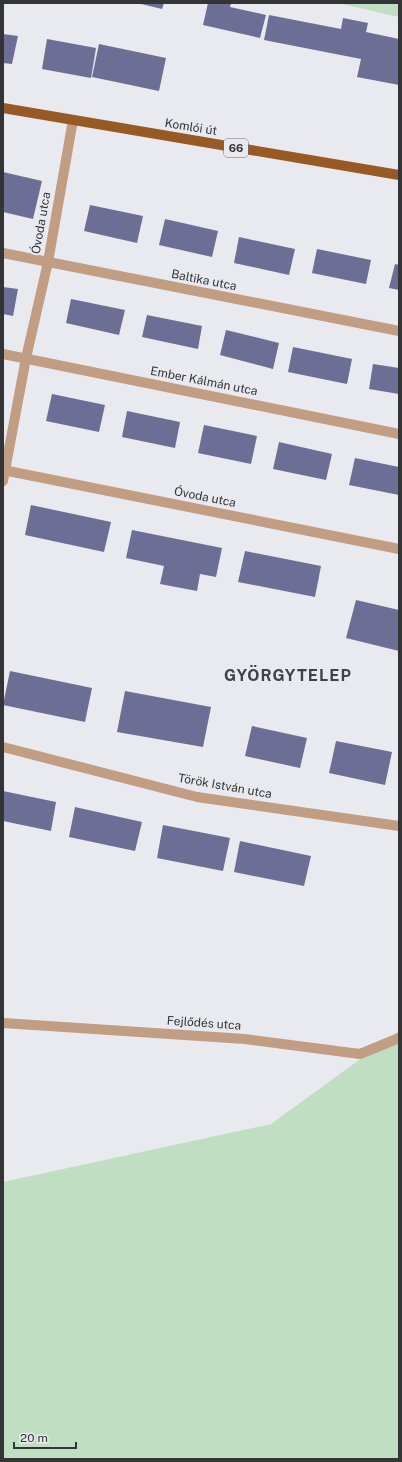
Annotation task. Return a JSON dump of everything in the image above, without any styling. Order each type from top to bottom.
[{"type":"main road","name":"Komlói út","points":[[3,108],[399,175]]},
{"type":"street","name":"Óvoda utca","points":[[3,481],[26,358],[48,262],[73,120]]},
{"type":"street","name":"Baltika utca","points":[[3,253],[399,332]]},
{"type":"street","name":"Ember Kálmán utca","points":[[3,354],[399,434]]},
{"type":"street","name":"Óvoda utca","points":[[4,470],[399,549]]},
{"type":"street","name":"Török István utca","points":[[3,747],[197,797],[399,826]]},
{"type":"street","name":"Fejlődés utca","points":[[3,1023],[245,1039],[360,1054],[399,1038]]},
{"type":"green space","points":[[338,3],[399,3],[399,17]]},
{"type":"green space","points":[[399,1031],[399,1459],[3,1459],[3,1182],[271,1124]]},
{"type":"building","points":[[137,3],[164,3],[162,9]]},
{"type":"building","points":[[208,3],[231,3],[230,7],[266,15],[260,38],[203,25]]},
{"type":"building","points":[[269,15],[341,29],[343,18],[368,23],[366,32],[399,39],[399,85],[357,77],[361,59],[264,40]]},
{"type":"building","points":[[3,34],[18,36],[12,64],[3,63]]},
{"type":"building","points":[[47,39],[96,48],[91,78],[42,69]]},
{"type":"building","points":[[99,44],[166,58],[159,91],[92,77]]},
{"type":"building","points":[[3,172],[42,181],[33,219],[3,212]]},
{"type":"building","points":[[90,205],[143,216],[137,243],[84,231]]},
{"type":"building","points":[[165,219],[218,231],[212,257],[159,245]]},
{"type":"building","points":[[239,237],[295,249],[289,275],[234,263]]},
{"type":"building","points":[[317,249],[371,260],[366,284],[312,273]]},
{"type":"building","points":[[395,264],[399,265],[399,290],[389,288]]},
{"type":"building","points":[[3,287],[18,289],[13,316],[3,314]]},
{"type":"building","points":[[71,299],[125,310],[119,335],[66,323]]},
{"type":"building","points":[[147,315],[202,326],[198,349],[142,337]]},
{"type":"building","points":[[226,330],[279,343],[273,369],[220,355]]},
{"type":"building","points":[[293,347],[352,359],[347,384],[288,372]]},
{"type":"building","points":[[373,364],[399,368],[399,394],[369,389]]},
{"type":"building","points":[[52,394],[105,405],[99,432],[46,421]]},
{"type":"building","points":[[127,411],[180,422],[175,448],[122,437]]},
{"type":"building","points":[[204,425],[257,436],[251,464],[198,453]]},
{"type":"building","points":[[279,442],[332,454],[326,480],[273,469]]},
{"type":"building","points":[[355,458],[399,467],[399,495],[349,485]]},
{"type":"building","points":[[31,505],[111,522],[104,552],[25,535]]},
{"type":"building","points":[[132,530],[222,548],[216,577],[200,574],[197,591],[160,584],[164,566],[126,558]]},
{"type":"building","points":[[245,551],[321,566],[315,597],[238,582]]},
{"type":"building","points":[[356,600],[399,610],[399,651],[346,638]]},
{"type":"building","points":[[10,671],[92,688],[85,722],[3,705]]},
{"type":"building","points":[[125,691],[211,707],[203,747],[117,732]]},
{"type":"building","points":[[252,726],[307,738],[300,768],[245,756]]},
{"type":"building","points":[[336,741],[392,752],[385,785],[329,773]]},
{"type":"building","points":[[3,791],[56,802],[51,831],[3,821]]},
{"type":"building","points":[[75,807],[142,822],[135,851],[69,837]]},
{"type":"building","points":[[163,825],[230,838],[223,871],[157,858]]},
{"type":"building","points":[[240,841],[311,856],[304,886],[234,872]]},
{"type":"district","name":"GYÖRGYTELEP","points":[[288,675]]}]
